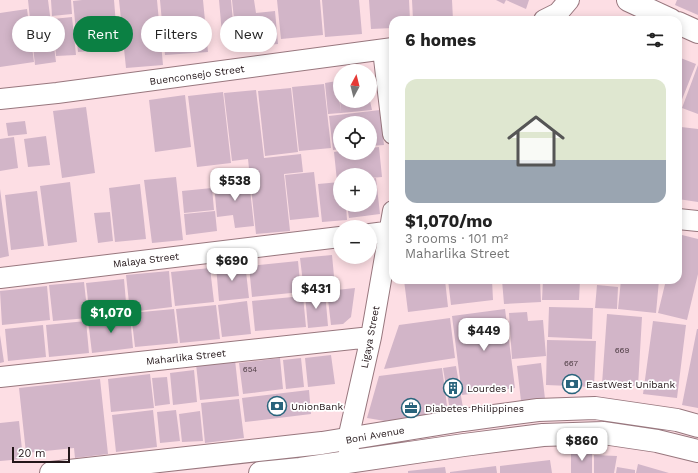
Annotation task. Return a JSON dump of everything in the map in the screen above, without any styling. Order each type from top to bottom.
[{"type":"main road","points":[[628,0],[662,16]]},
{"type":"main road","points":[[682,25],[698,32]]},
{"type":"main road","name":"Boni Avenue","points":[[51,473],[348,439],[463,420],[545,410],[595,408],[678,420],[698,426]]},
{"type":"main road","points":[[260,473],[543,435],[604,433],[657,441],[698,451]]},
{"type":"street","points":[[552,16],[558,13],[569,0]]},
{"type":"street","points":[[388,49],[389,66]]},
{"type":"street","name":"Buenconsejo Street","points":[[0,100],[388,49]]},
{"type":"street","points":[[682,219],[698,221]]},
{"type":"street","points":[[377,233],[389,231]]},
{"type":"street","name":"Malaya Street","points":[[0,278],[333,238]]},
{"type":"street","name":"Ligaya Street","points":[[350,462],[348,439],[372,336],[389,242]]},
{"type":"street","name":"Maharlika Street","points":[[0,377],[372,336]]},
{"type":"building","points":[[28,0],[48,0],[50,16],[30,16]]},
{"type":"building","points":[[51,0],[71,0],[72,14],[52,16]]},
{"type":"building","points":[[114,0],[115,16],[74,16],[73,1]]},
{"type":"building","points":[[119,0],[157,0],[158,16],[141,16],[141,52],[162,52],[163,65],[126,68],[124,52],[133,52],[133,16],[121,16]]},
{"type":"building","points":[[160,0],[203,0],[205,16],[161,16]]},
{"type":"building","points":[[219,0],[231,0],[232,16],[220,16]]},
{"type":"building","points":[[232,0],[254,0],[256,13],[275,11],[275,16],[234,16]]},
{"type":"building","points":[[277,0],[320,0],[323,35],[281,39]]},
{"type":"building","points":[[322,0],[359,0],[362,34],[325,37]]},
{"type":"building","points":[[369,0],[409,0],[410,16],[389,16],[389,28],[371,29]]},
{"type":"building","points":[[412,0],[452,0],[453,16],[413,16]]},
{"type":"building","points":[[496,0],[506,0],[504,4]]},
{"type":"building","points":[[506,0],[529,0],[526,9]]},
{"type":"building","points":[[677,0],[698,0],[698,15],[675,5]]},
{"type":"building","points":[[27,9],[28,16],[12,16],[12,52],[33,52],[34,62],[0,67],[0,13]]},
{"type":"building","points":[[72,17],[73,52],[76,52],[76,55],[56,56],[56,52],[65,52],[65,18]]},
{"type":"building","points":[[34,52],[55,52],[56,62],[35,65]]},
{"type":"building","points":[[165,52],[208,52],[165,55]]},
{"type":"building","points":[[682,59],[696,64],[682,99]]},
{"type":"building","points":[[698,65],[698,114],[682,108]]},
{"type":"building","points":[[333,82],[333,108],[340,108],[341,113],[328,114],[325,83]]},
{"type":"building","points":[[324,84],[331,148],[299,151],[292,87]]},
{"type":"building","points":[[291,88],[298,152],[265,156],[258,91]]},
{"type":"building","points":[[256,90],[264,158],[301,154],[303,172],[284,174],[290,231],[256,234],[248,159],[232,161],[224,93]]},
{"type":"building","points":[[223,92],[231,163],[197,167],[188,96]]},
{"type":"building","points":[[185,95],[191,147],[155,152],[149,100]]},
{"type":"building","points":[[86,107],[95,173],[62,178],[53,111]]},
{"type":"building","points":[[341,108],[372,108],[372,110],[341,113]]},
{"type":"building","points":[[380,110],[384,145],[377,146],[377,116],[333,116],[333,150],[329,116]]},
{"type":"building","points":[[25,121],[27,134],[8,136],[6,123]]},
{"type":"building","points":[[682,127],[698,129],[698,202],[682,200]]},
{"type":"building","points":[[46,136],[50,165],[28,167],[24,139]]},
{"type":"building","points":[[14,137],[18,168],[0,171],[0,139]]},
{"type":"building","points":[[377,147],[379,147],[382,177],[377,177],[377,168],[336,168],[335,160],[377,160]]},
{"type":"building","points":[[314,172],[319,217],[290,220],[285,175]]},
{"type":"building","points":[[176,177],[183,240],[152,243],[144,180]]},
{"type":"building","points":[[249,180],[254,226],[235,228],[233,215],[217,217],[214,184]]},
{"type":"building","points":[[70,182],[77,242],[48,246],[40,186]]},
{"type":"building","points":[[333,183],[333,212],[346,212],[347,220],[322,222],[318,184]]},
{"type":"building","points":[[140,184],[146,239],[115,242],[109,188]]},
{"type":"building","points":[[377,187],[380,214],[349,218],[348,212],[377,212]]},
{"type":"building","points":[[212,188],[214,210],[184,213],[182,191]]},
{"type":"building","points":[[0,189],[9,256],[0,258]]},
{"type":"building","points":[[37,191],[44,246],[11,250],[5,195]]},
{"type":"building","points":[[215,211],[217,231],[186,235],[184,214]]},
{"type":"building","points":[[110,212],[113,241],[98,243],[94,213]]},
{"type":"building","points":[[682,235],[698,239],[698,274],[687,320],[658,313],[665,284],[682,284]]},
{"type":"building","points":[[332,255],[335,287],[304,291],[300,258]]},
{"type":"building","points":[[298,261],[301,292],[252,297],[249,266]]},
{"type":"building","points":[[245,263],[249,298],[219,301],[216,266]]},
{"type":"building","points":[[210,268],[214,302],[175,306],[171,272]]},
{"type":"building","points":[[169,271],[172,307],[130,312],[126,275]]},
{"type":"building","points":[[124,279],[127,314],[90,318],[86,283]]},
{"type":"building","points":[[84,282],[88,318],[53,321],[49,285]]},
{"type":"building","points":[[404,284],[445,284],[448,307],[408,312]]},
{"type":"building","points":[[448,284],[492,284],[493,300],[451,305]]},
{"type":"building","points":[[502,284],[540,284],[541,302],[504,304]]},
{"type":"building","points":[[543,284],[580,284],[579,300],[542,300]]},
{"type":"building","points":[[621,284],[659,284],[656,313],[618,309]]},
{"type":"building","points":[[597,285],[618,287],[617,309],[595,308]]},
{"type":"building","points":[[47,286],[50,320],[2,325],[0,291]]},
{"type":"building","points":[[355,288],[351,317],[343,324],[331,325],[327,291]]},
{"type":"building","points":[[325,292],[328,326],[308,328],[305,294]]},
{"type":"building","points":[[303,296],[306,327],[255,331],[252,301]]},
{"type":"building","points":[[247,301],[251,334],[222,337],[218,305]]},
{"type":"building","points":[[216,305],[220,339],[180,343],[176,309]]},
{"type":"building","points":[[549,307],[593,308],[592,339],[548,337]]},
{"type":"building","points":[[174,309],[178,343],[135,347],[131,313]]},
{"type":"building","points":[[505,309],[515,388],[462,395],[452,316]]},
{"type":"building","points":[[527,312],[528,321],[543,320],[546,356],[512,359],[509,313]]},
{"type":"building","points":[[607,314],[642,317],[638,386],[602,384]]},
{"type":"building","points":[[130,316],[133,348],[92,353],[88,320]]},
{"type":"building","points":[[450,318],[455,358],[384,369],[399,325]]},
{"type":"building","points":[[86,321],[89,353],[49,357],[46,325]]},
{"type":"building","points":[[653,321],[686,325],[677,398],[643,394]]},
{"type":"building","points":[[43,325],[46,357],[8,361],[5,329]]},
{"type":"building","points":[[698,329],[698,408],[682,405]]},
{"type":"building","points":[[0,335],[4,362],[0,363]]},
{"type":"building","points":[[547,340],[596,341],[594,387],[546,385]]},
{"type":"building","points":[[331,355],[335,384],[308,387],[305,358]]},
{"type":"building","points":[[280,358],[283,389],[243,394],[239,363]]},
{"type":"building","points":[[301,358],[304,387],[286,389],[283,360]]},
{"type":"building","points":[[235,360],[239,396],[200,400],[196,364]]},
{"type":"building","points":[[541,363],[545,399],[521,401],[517,366]]},
{"type":"building","name":"Lourdes I","points":[[456,366],[463,408],[450,411],[443,368]]},
{"type":"building","points":[[442,368],[448,413],[385,421],[367,418],[379,376]]},
{"type":"building","points":[[194,370],[197,402],[173,405],[170,373]]},
{"type":"building","points":[[150,374],[154,408],[111,412],[108,379]]},
{"type":"building","points":[[167,377],[170,404],[155,406],[152,378]]},
{"type":"building","points":[[100,379],[108,454],[75,458],[74,448],[26,453],[19,388]]},
{"type":"building","name":"UnionBank","points":[[309,390],[311,414],[245,422],[242,398]]},
{"type":"building","points":[[239,399],[244,438],[205,443],[201,403]]},
{"type":"building","points":[[153,410],[157,447],[116,452],[112,415]]},
{"type":"building","points":[[176,410],[180,441],[160,443],[157,412]]},
{"type":"building","points":[[200,411],[203,441],[182,442],[179,414]]},
{"type":"building","points":[[19,421],[23,459],[0,461],[0,423]]},
{"type":"building","points":[[571,452],[592,452],[592,473],[571,473]]},
{"type":"building","points":[[594,455],[617,456],[614,473],[594,473]]},
{"type":"building","points":[[550,460],[552,473],[500,473],[500,466]]},
{"type":"building","points":[[638,464],[669,473],[636,473]]},
{"type":"building","points":[[496,466],[497,473],[450,473],[450,472]]},
{"type":"building","points":[[445,467],[446,473],[408,473],[408,471]]},
{"type":"building","points":[[617,467],[635,470],[635,473],[616,473]]},
{"type":"place","name":"EastWest Unibank","points":[[572,384]]},
{"type":"place","name":"Lourdes I","points":[[453,388]]},
{"type":"place","name":"UnionBank","points":[[277,406]]},
{"type":"place","name":"Diabetes Philippines","points":[[411,408]]}]
